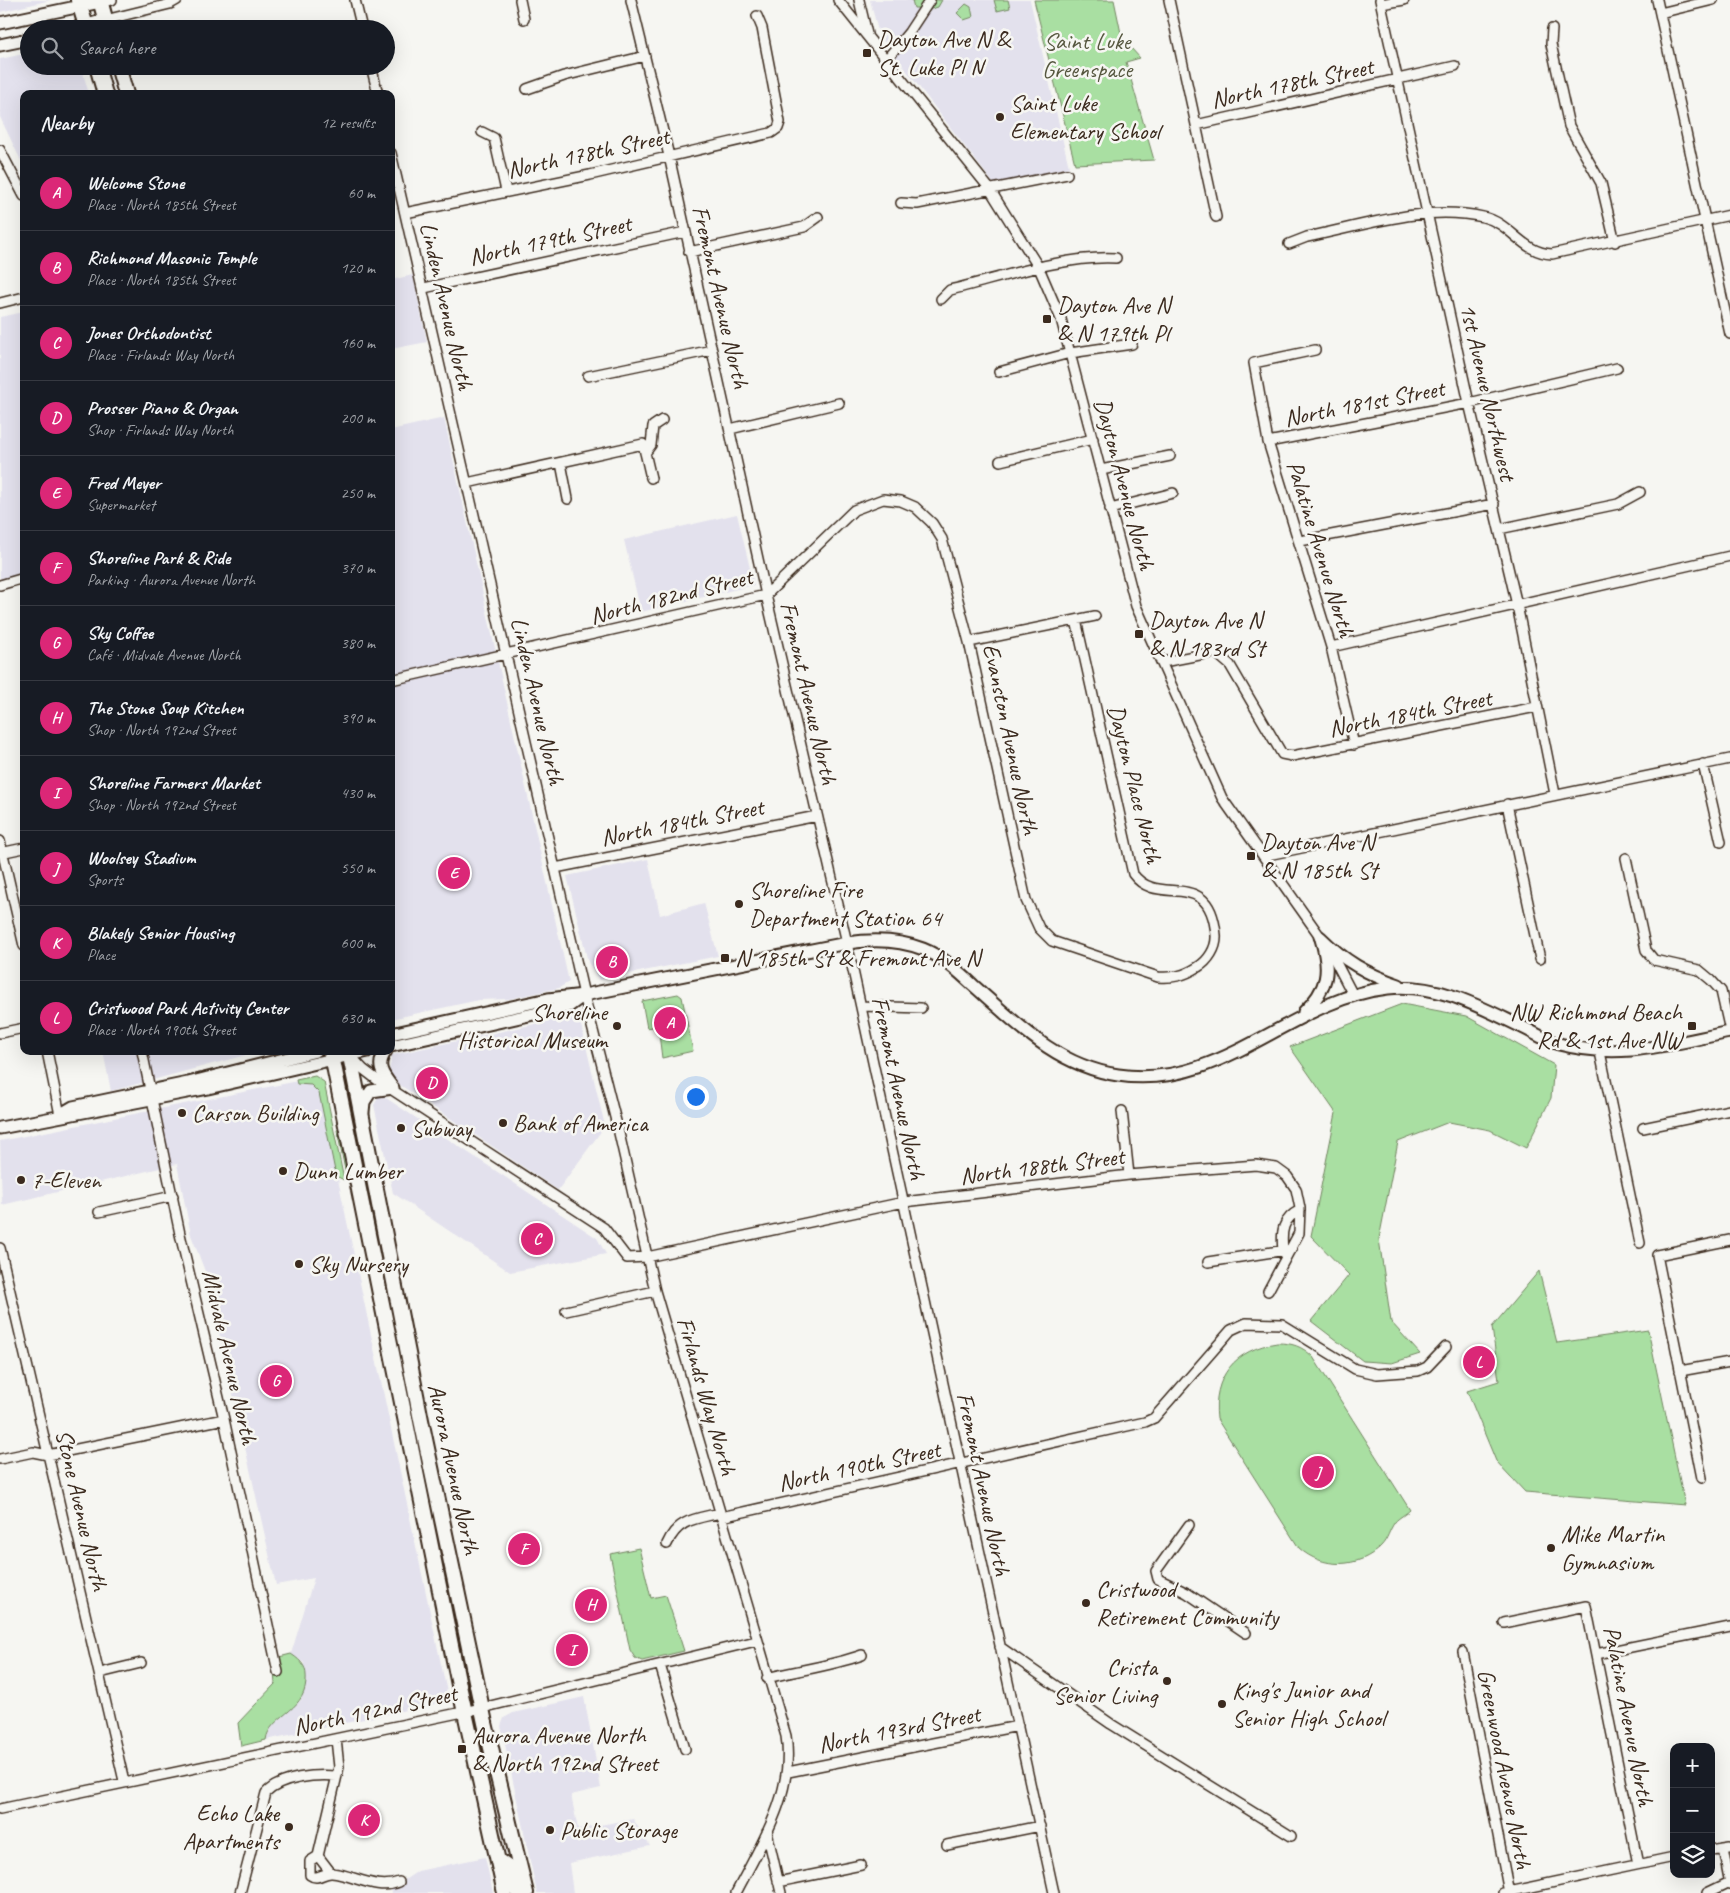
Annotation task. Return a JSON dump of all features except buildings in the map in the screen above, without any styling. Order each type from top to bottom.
[{"type":"highway","points":[[104,1],[106,20]]},
{"type":"highway","points":[[79,3],[81,20]]},
{"type":"highway","points":[[100,75],[104,90]]},
{"type":"highway","points":[[121,75],[125,90]]},
{"type":"highway","name":"Aurora Avenue North","points":[[332,1055],[464,1711],[506,1893]]},
{"type":"highway","name":"Aurora Avenue North","points":[[350,1055],[426,1445],[482,1708],[526,1893]]},
{"type":"main road","points":[[0,23],[79,3],[104,1]]},
{"type":"main road","points":[[0,45],[20,41]]},
{"type":"main road","points":[[1296,1021],[1317,1000],[1325,981],[1326,955],[1320,937]]},
{"type":"main road","points":[[1320,937],[1339,955],[1357,968],[1408,987],[1456,996],[1557,1044],[1600,1052],[1627,1052],[1730,1031]]},
{"type":"main road","points":[[395,1033],[548,999],[584,995],[848,943],[865,940],[895,941],[930,952],[949,964],[1046,1047],[1081,1065],[1117,1075],[1150,1077],[1194,1070],[1221,1060],[1296,1021],[1353,995],[1372,990],[1408,987]]},
{"type":"main road","points":[[395,1045],[569,1006],[584,995]]},
{"type":"main road","points":[[0,1128],[60,1115],[75,1115],[301,1055]]},
{"type":"main road","points":[[151,1095],[332,1055]]},
{"type":"main road","points":[[384,1055],[381,1060],[381,1071],[393,1088]]},
{"type":"main road","points":[[362,1118],[367,1095],[374,1089],[393,1088]]},
{"type":"main road","points":[[370,1244],[388,1252]]},
{"type":"main road","points":[[402,1406],[421,1420]]},
{"type":"main road","points":[[408,1435],[426,1445]]},
{"type":"main road","points":[[497,1858],[511,1868],[517,1893]]},
{"type":"street","points":[[121,20],[177,0]]},
{"type":"street","points":[[355,0],[360,20]]},
{"type":"street","points":[[520,0],[524,19]]},
{"type":"street","name":"Fremont Avenue North","points":[[631,0],[669,156],[766,595],[848,943],[959,1465],[1054,1893]]},
{"type":"street","name":"Dayton Avenue North","points":[[838,0],[988,188],[1039,268],[1061,319],[1136,606],[1163,662],[1222,798],[1335,959],[1353,995]]},
{"type":"street","points":[[859,0],[868,37]]},
{"type":"street","points":[[885,61],[899,45],[930,0]]},
{"type":"street","points":[[1380,2],[1404,0]]},
{"type":"street","points":[[1657,0],[1730,334]]},
{"type":"street","points":[[1660,13],[1713,0]]},
{"type":"street","points":[[1172,1],[1216,217]]},
{"type":"street","name":"1st Avenue Northwest","points":[[1380,2],[1469,403],[1500,529],[1536,707],[1556,794]]},
{"type":"street","name":"North 178th Street","points":[[406,213],[771,133],[778,128],[780,122],[762,28],[757,16]]},
{"type":"street","points":[[1552,29],[1551,44],[1569,126],[1601,183],[1615,242]]},
{"type":"street","points":[[527,89],[564,76],[645,56]]},
{"type":"street","name":"North 178th Street","points":[[1196,125],[1455,66]]},
{"type":"street","points":[[373,75],[377,90]]},
{"type":"street","points":[[482,132],[494,138],[506,191]]},
{"type":"street","points":[[0,150],[20,188]]},
{"type":"street","name":"Linden Avenue North","points":[[395,168],[424,288],[584,995],[647,1257]]},
{"type":"street","points":[[901,203],[917,204],[988,188],[1067,174]]},
{"type":"street","points":[[1290,244],[1307,237],[1427,212],[1484,217],[1503,226],[1521,242],[1540,253],[1552,254],[1615,242],[1730,215]]},
{"type":"street","points":[[689,252],[804,227],[818,217]]},
{"type":"street","name":"North 179th Street","points":[[424,288],[685,232]]},
{"type":"street","points":[[941,299],[950,290],[1039,268],[1096,257],[1116,258]]},
{"type":"street","points":[[0,302],[20,298]]},
{"type":"street","points":[[999,372],[1070,353],[1132,344]]},
{"type":"street","points":[[588,376],[712,350]]},
{"type":"street","name":"Palatine Avenue North","points":[[1316,350],[1254,363],[1268,442],[1300,541],[1331,647],[1354,745]]},
{"type":"street","name":"North 181st Street","points":[[1268,442],[1469,403],[1617,368]]},
{"type":"street","points":[[730,429],[839,403]]},
{"type":"street","points":[[467,482],[644,449],[651,445],[653,426],[662,420]]},
{"type":"street","points":[[1000,461],[1092,439]]},
{"type":"street","points":[[644,449],[651,478]]},
{"type":"street","points":[[1101,470],[1170,456]]},
{"type":"street","points":[[561,463],[568,499]]},
{"type":"street","points":[[1500,529],[1618,504],[1640,492]]},
{"type":"street","points":[[1110,509],[1173,493]]},
{"type":"street","name":"North 182nd Street","points":[[395,679],[766,595],[854,510],[868,503],[883,499],[900,501],[915,507],[932,523],[942,539]]},
{"type":"street","points":[[1300,541],[1494,504]]},
{"type":"street","name":"Evanston Avenue North","points":[[942,539],[969,642],[1026,900],[1031,915],[1052,941]]},
{"type":"street","points":[[1331,647],[1730,556]]},
{"type":"street","points":[[0,585],[20,579]]},
{"type":"street","points":[[969,642],[1095,616]]},
{"type":"street","name":"Dayton Place North","points":[[1052,941],[1158,977],[1171,978],[1187,974],[1203,964],[1212,952],[1216,941],[1215,928],[1208,908],[1200,898],[1189,891],[1147,887],[1133,874],[1076,620]]},
{"type":"street","name":"North 184th Street","points":[[1163,662],[1216,652],[1230,665],[1282,754],[1292,756],[1536,707]]},
{"type":"street","points":[[1263,856],[1730,759]]},
{"type":"street","points":[[1703,764],[1721,842]]},
{"type":"street","points":[[1507,804],[1540,958]]},
{"type":"street","name":"North 184th Street","points":[[555,868],[817,816]]},
{"type":"street","points":[[0,841],[1,853],[20,930]]},
{"type":"street","points":[[1,853],[20,849]]},
{"type":"street","points":[[1626,858],[1646,950],[1654,960],[1699,970],[1712,980],[1720,991],[1730,1031]]},
{"type":"street","points":[[861,1006],[921,1008]]},
{"type":"street","points":[[0,1033],[20,1029]]},
{"type":"street","points":[[1600,1052],[1640,1243]]},
{"type":"street","points":[[48,1055],[60,1115]]},
{"type":"street","name":"Midvale Avenue North","points":[[143,1055],[278,1672]]},
{"type":"street","points":[[352,1055],[363,1070],[604,1228],[614,1238],[618,1249],[627,1258],[647,1257]]},
{"type":"street","points":[[1643,1128],[1730,1110]]},
{"type":"street","points":[[1122,1112],[1128,1175]]},
{"type":"street","name":"North 188th Street","points":[[647,1257],[904,1202],[1128,1175],[1256,1165],[1276,1168],[1287,1176],[1296,1189],[1300,1210],[1299,1233],[1288,1250],[1268,1291]]},
{"type":"street","points":[[99,1212],[173,1196]]},
{"type":"street","points":[[1208,1262],[1288,1250],[1282,1233],[1285,1221],[1292,1214],[1300,1210]]},
{"type":"street","points":[[1702,1478],[1657,1255],[1730,1240]]},
{"type":"street","name":"Stone Avenue North","points":[[0,1248],[100,1672],[124,1782]]},
{"type":"street","name":"Firlands Way North","points":[[647,1257],[655,1292],[756,1641],[786,1736],[788,1772],[782,1795],[767,1832],[736,1893]]},
{"type":"street","points":[[566,1311],[655,1292]]},
{"type":"street","name":"North 190th Street","points":[[667,1544],[675,1528],[693,1520],[959,1465],[1145,1422],[1154,1418],[1231,1330],[1246,1323],[1282,1324],[1355,1370],[1377,1374],[1418,1371],[1427,1367],[1446,1346]]},
{"type":"street","points":[[1680,1371],[1730,1362]]},
{"type":"street","points":[[0,1459],[33,1452],[48,1455],[224,1419]]},
{"type":"street","points":[[1189,1525],[1164,1559],[1156,1575],[1166,1585],[1187,1593],[1246,1633]]},
{"type":"street","name":"Palatine Avenue North","points":[[1504,1623],[1586,1606],[1638,1864]]},
{"type":"street","points":[[1596,1654],[1730,1627]]},
{"type":"street","name":"North 192nd Street","points":[[0,1809],[482,1708],[756,1641]]},
{"type":"street","points":[[1000,1647],[1112,1724],[1291,1836]]},
{"type":"street","name":"Greenwood Avenue North","points":[[1463,1652],[1507,1893]]},
{"type":"street","points":[[767,1678],[808,1668],[840,1663],[862,1655]]},
{"type":"street","points":[[100,1672],[141,1663]]},
{"type":"street","points":[[660,1665],[685,1749]]},
{"type":"street","name":"North 193rd Street","points":[[788,1772],[1018,1726]]},
{"type":"street","points":[[331,1873],[318,1878],[310,1875],[310,1862],[318,1856],[340,1766],[336,1739]]},
{"type":"street","points":[[240,1893],[266,1793],[273,1785],[282,1782],[323,1775],[337,1776]]},
{"type":"street","points":[[947,1845],[1040,1826]]},
{"type":"street","points":[[767,1832],[781,1893]]},
{"type":"street","points":[[1707,1893],[1730,1883],[1727,1848]]},
{"type":"street","points":[[318,1856],[331,1873],[362,1882],[399,1882]]},
{"type":"street","points":[[1507,1893],[1670,1858]]},
{"type":"street","points":[[778,1882],[861,1865]]},
{"type":"shaded area","points":[[0,0],[51,0],[0,12]]},
{"type":"shaded area","name":"Saint Luke Elementary School","points":[[870,0],[1030,0],[1069,167],[994,184],[879,35]]},
{"type":"shaded area","points":[[20,55],[20,75],[84,75],[88,90],[20,90],[20,159],[0,117],[0,59]]},
{"type":"shaded area","points":[[413,275],[427,342],[395,348],[395,279]]},
{"type":"shaded area","points":[[20,313],[20,576],[0,580],[0,317]]},
{"type":"shaded area","points":[[444,418],[569,982],[559,988],[509,999],[479,1000],[395,1018],[395,429]]},
{"type":"shaded area","points":[[737,514],[754,585],[641,612],[624,540]]},
{"type":"shaded area","points":[[648,859],[660,915],[704,903],[718,956],[599,980],[588,962],[567,876]]},
{"type":"shaded area","points":[[572,1016],[580,1021],[605,1126],[558,1190],[388,1077],[392,1055]]},
{"type":"shaded area","points":[[104,1055],[246,1055],[111,1091]]},
{"type":"shaded area","points":[[298,1081],[312,1082],[319,1090],[447,1692],[444,1699],[439,1703],[266,1740],[271,1727],[301,1700],[304,1663],[291,1654],[314,1578],[276,1585],[206,1274],[191,1235],[177,1164],[2,1205],[0,1141]]},
{"type":"shaded area","points":[[380,1094],[597,1238],[606,1254],[510,1272],[393,1193],[374,1105]]},
{"type":"shaded area","points":[[584,1697],[601,1788],[571,1795],[578,1829],[633,1819],[650,1846],[569,1863],[573,1893],[537,1893],[501,1726],[504,1718],[513,1713]]},
{"type":"shaded area","points":[[485,1857],[493,1893],[392,1893],[391,1889],[418,1871]]},
{"type":"green space","points":[[912,0],[942,0],[938,7],[931,9],[917,26],[920,8],[914,8]]},
{"type":"green space","points":[[994,0],[1008,0],[1010,8],[997,11]]},
{"type":"green space","name":"Saint Luke Greenspace","points":[[1034,0],[1114,0],[1122,38],[1140,58],[1126,62],[1154,160],[1075,164]]},
{"type":"green space","points":[[966,4],[971,7],[973,17],[964,20],[957,13]]},
{"type":"green space","points":[[678,994],[682,997],[693,1051],[662,1058],[659,1034],[652,1027],[647,1028],[642,1001]]},
{"type":"green space","points":[[1402,1004],[1466,1016],[1554,1065],[1551,1098],[1526,1148],[1490,1130],[1449,1122],[1398,1142],[1379,1239],[1391,1322],[1420,1354],[1392,1363],[1363,1361],[1311,1321],[1349,1275],[1311,1236],[1336,1113],[1290,1047]]},
{"type":"green space","points":[[315,1076],[324,1082],[344,1180],[336,1176],[319,1093],[311,1085],[297,1084],[296,1080]]},
{"type":"green space","points":[[339,1129],[347,1169],[346,1175],[337,1130]]},
{"type":"green space","points":[[1539,1271],[1557,1343],[1648,1330],[1685,1505],[1525,1492],[1496,1461],[1467,1391],[1499,1381],[1492,1327]]},
{"type":"green space","points":[[1277,1343],[1296,1346],[1305,1350],[1313,1357],[1410,1510],[1395,1522],[1381,1546],[1372,1554],[1362,1559],[1340,1564],[1329,1563],[1308,1555],[1299,1548],[1217,1419],[1216,1404],[1218,1390],[1229,1368],[1249,1352],[1262,1346]]},
{"type":"green space","points":[[639,1548],[651,1598],[666,1595],[684,1651],[642,1661],[635,1658],[630,1650],[610,1554]]},
{"type":"green space","points":[[291,1654],[301,1662],[305,1669],[306,1682],[304,1692],[293,1707],[273,1725],[268,1732],[266,1740],[241,1746],[238,1723],[275,1684],[274,1672],[281,1666],[279,1657]]},
{"type":"place","name":"Dayton Ave N & St. Luke Pl N","points":[[867,53]]},
{"type":"place","name":"Saint Luke Elementary School","points":[[1000,117]]},
{"type":"place","name":"Dayton Ave N & N 179th Pl","points":[[1047,319]]},
{"type":"place","name":"Dayton Ave N & N 183rd St","points":[[1139,634]]},
{"type":"place","name":"Dayton Ave N & N 185th St","points":[[1251,856]]},
{"type":"place","name":"Fred Meyer","points":[[454,873]]},
{"type":"place","name":"Shoreline Fire Department Station 64","points":[[739,904]]},
{"type":"place","name":"N 185th St & Fremont Ave N","points":[[725,958]]},
{"type":"place","name":"Richmond Masonic Temple","points":[[612,962]]},
{"type":"place","name":"Welcome Stone","points":[[670,1023]]},
{"type":"place","name":"Shoreline Historical Museum","points":[[617,1026]]},
{"type":"place","name":"NW Richmond Beach Rd & 1st Ave NW","points":[[1692,1026]]},
{"type":"place","name":"Prosser Piano & Organ","points":[[432,1083]]},
{"type":"place","name":"Carson Building","points":[[182,1113]]},
{"type":"place","name":"Bank of America","points":[[503,1123]]},
{"type":"place","name":"Subway","points":[[401,1128]]},
{"type":"place","name":"Dunn Lumber","points":[[283,1171]]},
{"type":"place","name":"7-Eleven","points":[[21,1180]]},
{"type":"place","name":"Jones Orthodontist","points":[[537,1239]]},
{"type":"place","name":"Sky Nursery","points":[[299,1264]]},
{"type":"place","name":"Cristwood Park Activity Center","points":[[1479,1362]]},
{"type":"place","name":"Sky Coffee","points":[[276,1381]]},
{"type":"place","name":"Woolsey Stadium","points":[[1318,1472]]},
{"type":"place","name":"Mike Martin Gymnasium","points":[[1551,1548]]},
{"type":"place","name":"Shoreline Park & Ride","points":[[524,1549]]},
{"type":"place","name":"Cristwood Retirement Community","points":[[1086,1603]]},
{"type":"place","name":"The Stone Soup Kitchen","points":[[591,1605]]},
{"type":"place","name":"Shoreline Farmers Market","points":[[572,1650]]},
{"type":"place","name":"Crista Senior Living","points":[[1167,1681]]},
{"type":"place","name":"King's Junior and Senior High School","points":[[1222,1704]]},
{"type":"place","name":"Aurora Avenue North & North 192nd Street","points":[[462,1749]]},
{"type":"place","name":"Blakely Senior Housing","points":[[364,1820]]},
{"type":"place","name":"Echo Lake Apartments","points":[[289,1827]]},
{"type":"place","name":"Public Storage","points":[[550,1830]]}]
